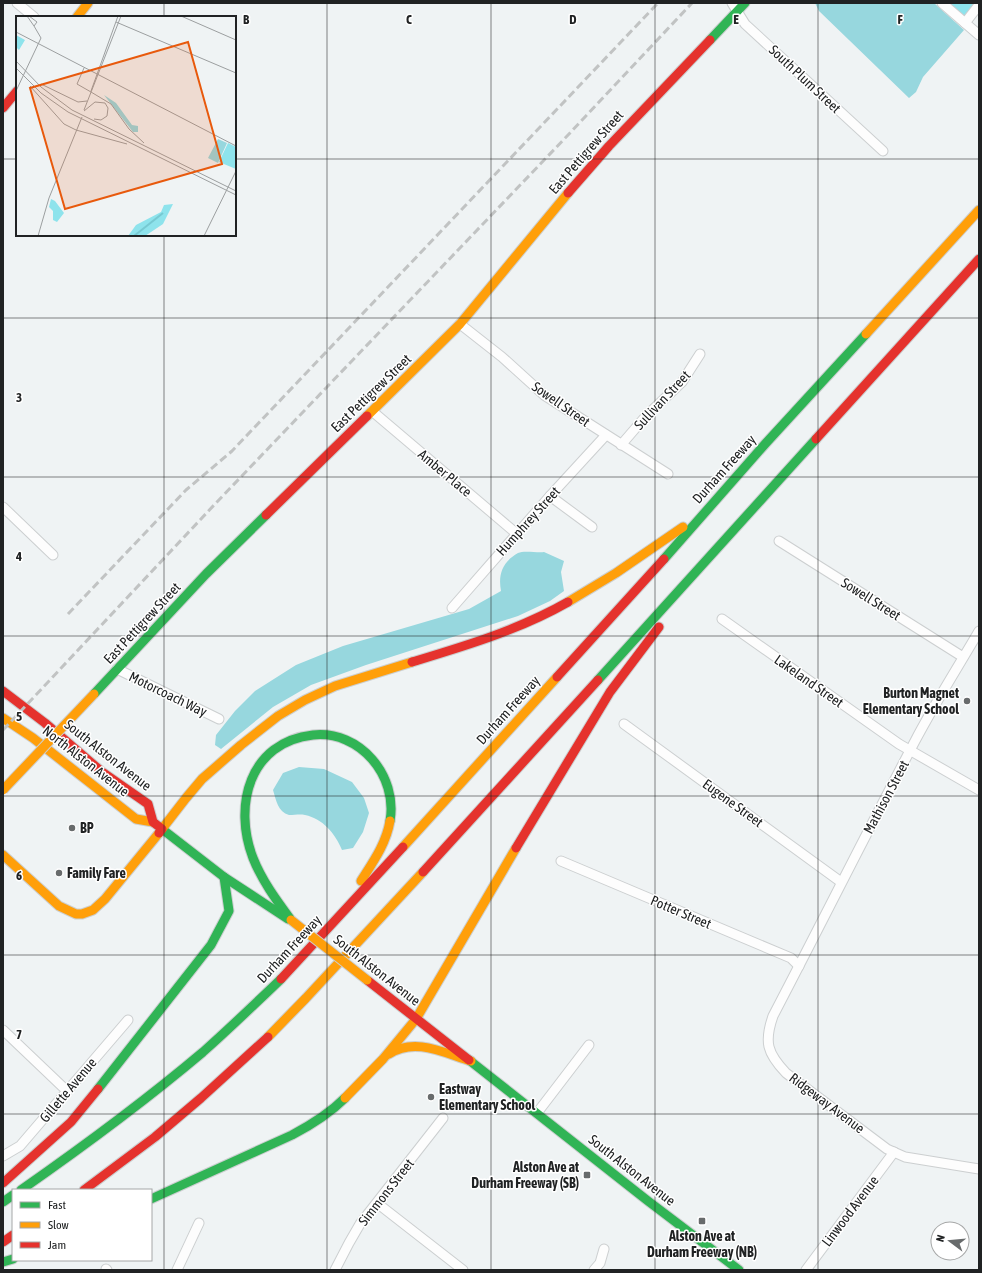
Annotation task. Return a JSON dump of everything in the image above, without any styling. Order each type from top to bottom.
[{"type":"main road","points":[[78,16],[88,3]]},
{"type":"main road","name":"East Pettigrew Street","points":[[3,790],[206,574],[460,324],[609,146],[735,7],[745,3]]},
{"type":"main road","points":[[3,108],[16,92]]},
{"type":"main road","name":"Durham Freeway","points":[[22,1189],[91,1141],[159,1088],[204,1051],[283,977],[340,916],[653,571],[704,512],[979,210]]},
{"type":"main road","points":[[85,1189],[155,1137],[224,1078],[264,1041],[370,930],[979,258]]},
{"type":"main road","points":[[3,855],[51,900],[76,914],[88,913],[105,899],[190,793],[204,778],[254,732],[267,723],[318,693],[493,636],[547,613],[607,579],[704,512]]},
{"type":"main road","points":[[152,1199],[309,1126],[345,1099],[383,1059],[416,1018],[610,692],[671,612],[692,575]]},
{"type":"main road","name":"South Alston Avenue","points":[[3,691],[45,723],[102,772],[148,804],[153,822],[224,877],[291,920],[648,1201],[739,1270]]},
{"type":"main road","name":"North Alston Avenue","points":[[3,718],[33,738],[136,818],[153,822]]},
{"type":"main road","points":[[291,920],[269,887],[252,856],[246,837],[244,822],[247,790],[258,766],[275,748],[288,740],[318,734],[344,739],[353,743],[368,754],[380,766],[384,774],[391,799],[392,814],[389,830],[383,846],[340,916]]},
{"type":"main road","points":[[3,1182],[39,1152],[71,1122],[211,945],[229,911],[224,877]]},
{"type":"main road","points":[[383,1059],[400,1047],[413,1045],[471,1061]]},
{"type":"main road","points":[[3,1202],[12,1196]]},
{"type":"main road","points":[[3,1242],[12,1237]]},
{"type":"street","points":[[16,3],[33,16]]},
{"type":"street","points":[[942,3],[979,35]]},
{"type":"street","points":[[965,22],[979,5]]},
{"type":"street","name":"South Plum Street","points":[[735,7],[745,24],[883,151]]},
{"type":"street","name":"Sowell Street","points":[[460,324],[502,357],[544,395],[668,474]]},
{"type":"street","name":"Sullivan Street","points":[[621,445],[646,416],[682,382],[700,354]]},
{"type":"street","name":"Amber Place","points":[[372,411],[517,534]]},
{"type":"street","name":"Humphrey Street","points":[[452,608],[550,496],[606,435]]},
{"type":"street","points":[[550,496],[592,528]]},
{"type":"street","points":[[3,507],[53,555]]},
{"type":"street","name":"Sowell Street","points":[[779,541],[964,657]]},
{"type":"street","name":"Lakeland Street","points":[[722,619],[910,751],[979,790]]},
{"type":"street","name":"Mathison Street","points":[[799,966],[841,882],[910,751],[979,631]]},
{"type":"street","name":"Motorcoach Way","points":[[117,669],[218,719]]},
{"type":"street","name":"Eugene Street","points":[[624,724],[841,882]]},
{"type":"street","name":"Potter Street","points":[[562,861],[791,958],[799,966]]},
{"type":"street","name":"Ridgeway Avenue","points":[[799,966],[773,1016],[769,1027],[767,1038],[770,1051],[777,1063],[786,1073],[884,1147],[905,1157],[979,1170]]},
{"type":"street","name":"Gillette Avenue","points":[[3,1156],[20,1146],[128,1020]]},
{"type":"street","points":[[3,1030],[67,1091]]},
{"type":"street","points":[[537,1114],[589,1045]]},
{"type":"street","name":"Simmons Street","points":[[335,1270],[360,1224],[443,1118]]},
{"type":"street","name":"Linwood Avenue","points":[[806,1270],[894,1152]]},
{"type":"street","points":[[377,1203],[463,1270]]},
{"type":"street","points":[[177,1270],[199,1223]]},
{"type":"street","points":[[594,1270],[600,1263],[604,1249]]},
{"type":"shaded area","points":[[815,3],[934,3],[964,30],[923,77],[916,92],[909,98],[819,11]]},
{"type":"shaded area","points":[[946,3],[976,3],[964,18]]},
{"type":"shaded area","points":[[521,552],[544,552],[564,561],[561,572],[564,591],[550,601],[518,616],[366,665],[311,685],[273,707],[221,749],[215,745],[216,735],[235,711],[255,691],[296,665],[343,646],[469,609],[501,591],[500,580],[502,569],[508,560]]},
{"type":"shaded area","points":[[299,767],[324,769],[352,782],[364,798],[369,813],[363,832],[353,848],[342,850],[336,838],[323,823],[305,815],[289,815],[282,811],[276,802],[273,790],[283,773]]},
{"type":"railway","points":[[68,614],[186,490],[232,451],[658,3]]},
{"type":"railway","points":[[3,730],[215,504],[569,134],[692,3]]},
{"type":"traffic: fast","points":[[710,40],[745,3]]},
{"type":"traffic: fast","points":[[664,559],[766,443],[866,334]]},
{"type":"traffic: fast","points":[[598,680],[816,439]]},
{"type":"traffic: fast","points":[[94,694],[206,574],[266,515]]},
{"type":"traffic: fast","points":[[291,920],[261,875],[253,858],[247,838],[245,818],[246,798],[252,780],[261,763],[274,750],[291,740],[313,735],[330,735],[346,740],[360,748],[372,759],[382,773],[388,788],[391,804],[390,821]]},
{"type":"traffic: fast","points":[[162,829],[224,877],[288,919]]},
{"type":"traffic: fast","points":[[98,1089],[211,945],[229,911],[224,877]]},
{"type":"traffic: fast","points":[[22,1189],[114,1123],[159,1088],[203,1052],[281,979]]},
{"type":"traffic: fast","points":[[469,1060],[648,1201],[739,1270]]},
{"type":"traffic: fast","points":[[152,1199],[292,1135],[320,1119],[345,1098]]},
{"type":"traffic: fast","points":[[3,1202],[12,1196]]},
{"type":"traffic: fast","points":[[3,1262],[12,1259]]},
{"type":"traffic: slow","points":[[78,16],[88,3]]},
{"type":"traffic: slow","points":[[367,416],[460,324],[568,193]]},
{"type":"traffic: slow","points":[[866,334],[979,210]]},
{"type":"traffic: slow","points":[[568,602],[616,573],[683,527]]},
{"type":"traffic: slow","points":[[162,829],[202,779],[241,745],[278,716],[305,700],[335,686],[412,662]]},
{"type":"traffic: slow","points":[[403,847],[557,677]]},
{"type":"traffic: slow","points":[[3,790],[94,694]]},
{"type":"traffic: slow","points":[[3,718],[33,738],[136,819],[153,822]]},
{"type":"traffic: slow","points":[[361,881],[382,845],[390,821]]},
{"type":"traffic: slow","points":[[3,855],[59,906],[76,914],[82,914],[93,910],[105,899],[159,833]]},
{"type":"traffic: slow","points":[[345,1098],[383,1059],[416,1019],[516,848]]},
{"type":"traffic: slow","points":[[268,1037],[423,872]]},
{"type":"traffic: slow","points":[[291,920],[367,980]]},
{"type":"traffic: slow","points":[[389,1054],[399,1049],[419,1047],[430,1048],[471,1061]]},
{"type":"traffic: jam","points":[[568,193],[609,146],[710,40]]},
{"type":"traffic: jam","points":[[3,108],[16,92]]},
{"type":"traffic: jam","points":[[816,439],[979,259]]},
{"type":"traffic: jam","points":[[266,515],[367,416]]},
{"type":"traffic: jam","points":[[557,677],[664,559]]},
{"type":"traffic: jam","points":[[412,662],[511,629],[568,602]]},
{"type":"traffic: jam","points":[[516,848],[610,692],[659,627]]},
{"type":"traffic: jam","points":[[423,872],[598,680]]},
{"type":"traffic: jam","points":[[3,691],[45,723],[102,772],[148,804],[153,822],[162,829],[159,833]]},
{"type":"traffic: jam","points":[[281,979],[403,847]]},
{"type":"traffic: jam","points":[[367,980],[469,1060]]},
{"type":"traffic: jam","points":[[85,1189],[155,1137],[201,1098],[268,1037]]},
{"type":"traffic: jam","points":[[3,1183],[71,1122],[98,1089]]},
{"type":"traffic: jam","points":[[3,1242],[12,1236]]},
{"type":"place","name":"Burton Magnet Elementary School","points":[[967,701]]},
{"type":"place","name":"BP","points":[[72,828]]},
{"type":"place","name":"Family Fare","points":[[59,873]]},
{"type":"place","name":"Eastway Elementary School","points":[[431,1097]]},
{"type":"place","name":"Alston Ave at Durham Freeway (SB)","points":[[587,1175]]},
{"type":"place","name":"Alston Ave at Durham Freeway (NB)","points":[[702,1221]]}]
